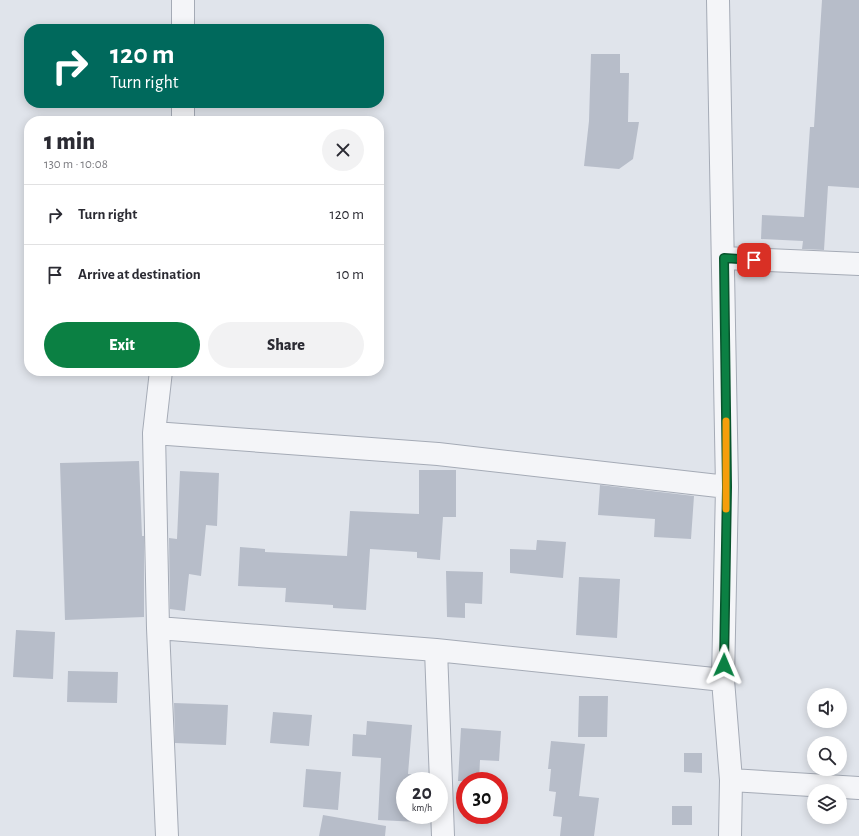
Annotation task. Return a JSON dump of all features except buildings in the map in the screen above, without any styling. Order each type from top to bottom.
[{"type":"street","points":[[183,0],[183,24]]},
{"type":"street","points":[[718,0],[724,258],[727,487],[723,680],[731,780],[730,836]]},
{"type":"street","points":[[724,258],[859,264]]},
{"type":"street","points":[[160,376],[154,433],[158,628],[167,836]]},
{"type":"street","points":[[154,433],[438,454],[727,487]]},
{"type":"street","points":[[158,628],[436,650],[723,680]]},
{"type":"street","points":[[436,650],[443,836]]},
{"type":"street","points":[[731,780],[859,788]]},
{"type":"slow traffic","points":[[726,421],[726,509]]},
{"type":"route","points":[[724,665],[727,487],[724,258],[754,260]]}]
